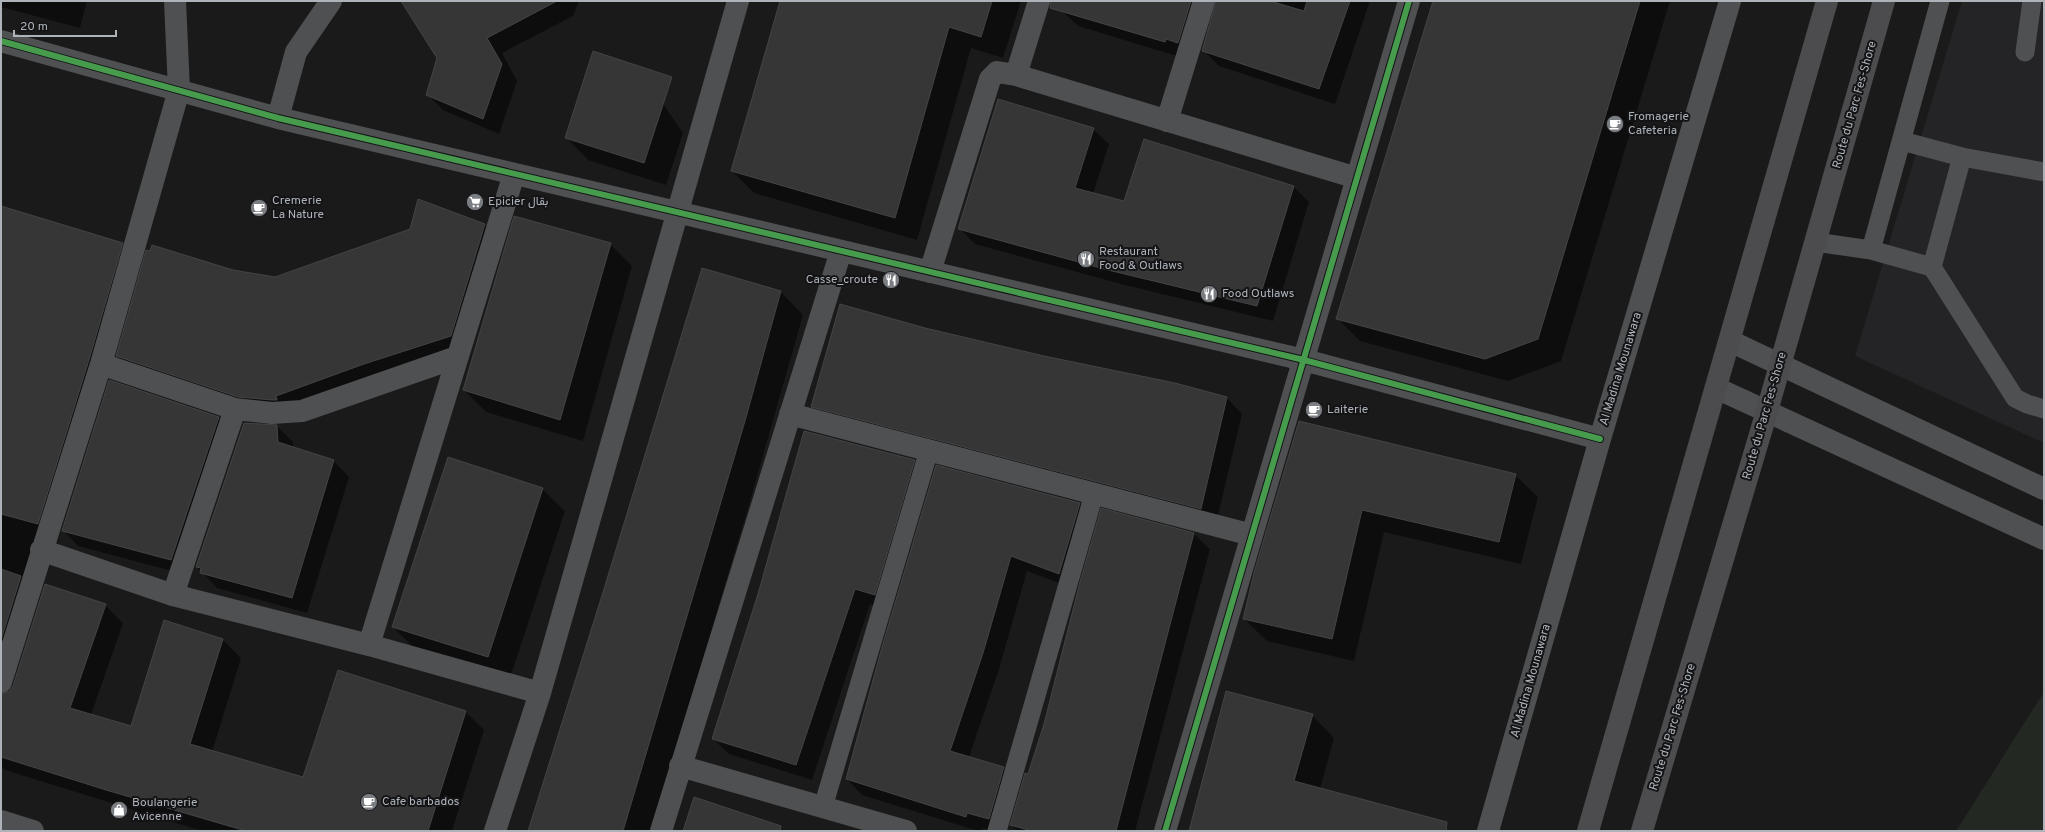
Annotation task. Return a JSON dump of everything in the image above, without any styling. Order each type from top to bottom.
[{"type":"highway","points":[[1588,831],[1827,1]]},
{"type":"highway","name":"Route du Parc Fes-Shore","points":[[1642,831],[1767,411],[1884,1]]},
{"type":"street","points":[[1,682],[41,550],[101,364],[179,90],[174,1]]},
{"type":"street","points":[[278,118],[296,52],[331,1]]},
{"type":"street","points":[[495,831],[540,693],[738,1]]},
{"type":"street","points":[[1016,75],[1039,1]]},
{"type":"street","points":[[1167,121],[1204,1]]},
{"type":"street","points":[[1165,831],[1409,1]]},
{"type":"street","name":"Al Madina Mounawara","points":[[1488,831],[1600,439],[1730,1]]},
{"type":"street","points":[[1,41],[278,118],[1304,360],[1600,439]]},
{"type":"street","points":[[930,272],[990,79],[997,72],[1016,75],[1357,178]]},
{"type":"street","points":[[369,645],[514,174]]},
{"type":"street","points":[[661,831],[841,251]]},
{"type":"street","points":[[1730,341],[2044,489]]},
{"type":"street","points":[[101,364],[236,409],[272,413],[302,411],[457,357]]},
{"type":"street","points":[[1716,388],[2044,540]]},
{"type":"street","points":[[173,594],[236,409]]},
{"type":"street","points":[[790,414],[1252,535]]},
{"type":"street","points":[[41,550],[173,594],[369,645],[540,693]]},
{"type":"street","points":[[680,766],[906,831]]},
{"type":"street","points":[[1,821],[33,831]]},
{"type":"lane","points":[[1871,250],[1940,1]]},
{"type":"lane","points":[[2025,52],[2032,1]]},
{"type":"lane","points":[[1902,141],[1962,157],[2044,172]]},
{"type":"lane","points":[[1932,267],[1962,157]]},
{"type":"lane","points":[[1815,242],[1871,250],[1932,267],[2015,398],[2044,409]]},
{"type":"lane","points":[[823,807],[929,450]]},
{"type":"lane","points":[[997,831],[1094,494]]},
{"type":"shaded area","points":[[1962,1],[2044,1],[2044,443],[1855,356]]},
{"type":"shaded area","points":[[2044,692],[2044,831],[1956,831]]},
{"type":"building","points":[[401,1],[557,1],[487,38],[502,64],[483,119],[426,95],[437,58]]},
{"type":"building","points":[[780,1],[992,1],[981,37],[949,27],[895,218],[731,171]]},
{"type":"building","points":[[1051,1],[1191,1],[1178,43],[1166,39],[1165,42],[1050,8]]},
{"type":"building","points":[[1216,1],[1270,1],[1304,11],[1307,1],[1350,1],[1319,89],[1202,51]]},
{"type":"building","points":[[1433,1],[1640,1],[1538,339],[1485,359],[1336,319]]},
{"type":"building","points":[[593,51],[672,77],[644,163],[565,138]]},
{"type":"building","points":[[998,99],[1094,128],[1075,188],[1124,201],[1144,139],[1294,186],[1257,306],[1104,269],[958,229]]},
{"type":"building","points":[[418,199],[485,224],[451,336],[364,364],[276,396],[277,400],[238,397],[116,356],[146,250],[150,251],[152,245],[233,270],[275,277],[410,229]]},
{"type":"building","points":[[1,206],[123,243],[89,360],[38,524],[1,514]]},
{"type":"building","points":[[514,216],[611,243],[560,420],[463,390]]},
{"type":"building","points":[[702,268],[781,291],[745,421],[623,831],[528,831],[604,589]]},
{"type":"building","points":[[840,304],[925,328],[1044,356],[1175,383],[1227,397],[1201,509],[811,407]]},
{"type":"building","points":[[109,380],[219,417],[171,560],[62,531]]},
{"type":"building","points":[[1299,421],[1516,474],[1499,542],[1362,510],[1332,639],[1243,619],[1255,569]]},
{"type":"building","points":[[244,423],[277,425],[278,442],[334,460],[292,598],[200,573],[201,568],[196,567]]},
{"type":"building","points":[[804,431],[915,460],[875,595],[855,589],[796,765],[712,739],[758,594]]},
{"type":"building","points":[[448,457],[543,488],[488,657],[392,627]]},
{"type":"building","points":[[936,465],[1080,503],[1059,574],[1011,556],[983,653],[950,751],[1004,767],[989,819],[967,813],[966,817],[846,779],[882,647]]},
{"type":"building","points":[[1101,508],[1194,533],[1116,831],[1032,831],[1010,825],[1025,773],[1028,774],[1044,724],[1080,582]]},
{"type":"building","points":[[1,569],[21,576],[1,640]]},
{"type":"building","points":[[45,584],[106,604],[70,708],[131,726],[164,620],[223,639],[190,744],[303,777],[338,670],[466,711],[428,831],[246,831],[106,790],[1,757],[1,694],[9,691],[13,686]]},
{"type":"building","points":[[1226,691],[1313,714],[1294,781],[1447,822],[1446,831],[1189,831]]},
{"type":"building","points":[[694,797],[781,826],[780,831],[683,831]]},
{"type":"cycle path","points":[[1165,831],[1409,1]]},
{"type":"cycle path","points":[[1,41],[278,118],[1304,360],[1600,439]]},
{"type":"place","name":"Fromagerie Cafeteria","points":[[1615,124]]},
{"type":"place","name":"Epicier بقال","points":[[475,202]]},
{"type":"place","name":"Cremerie La Nature","points":[[259,208]]},
{"type":"place","name":"Restaurant Food & Outlaws","points":[[1086,259]]},
{"type":"place","name":"Casse_croute","points":[[891,280]]},
{"type":"place","name":"Food Outlaws","points":[[1209,294]]},
{"type":"place","name":"Laiterie","points":[[1314,410]]},
{"type":"place","name":"Cafe barbados","points":[[369,802]]},
{"type":"place","name":"Boulangerie Avicenne","points":[[119,810]]}]
